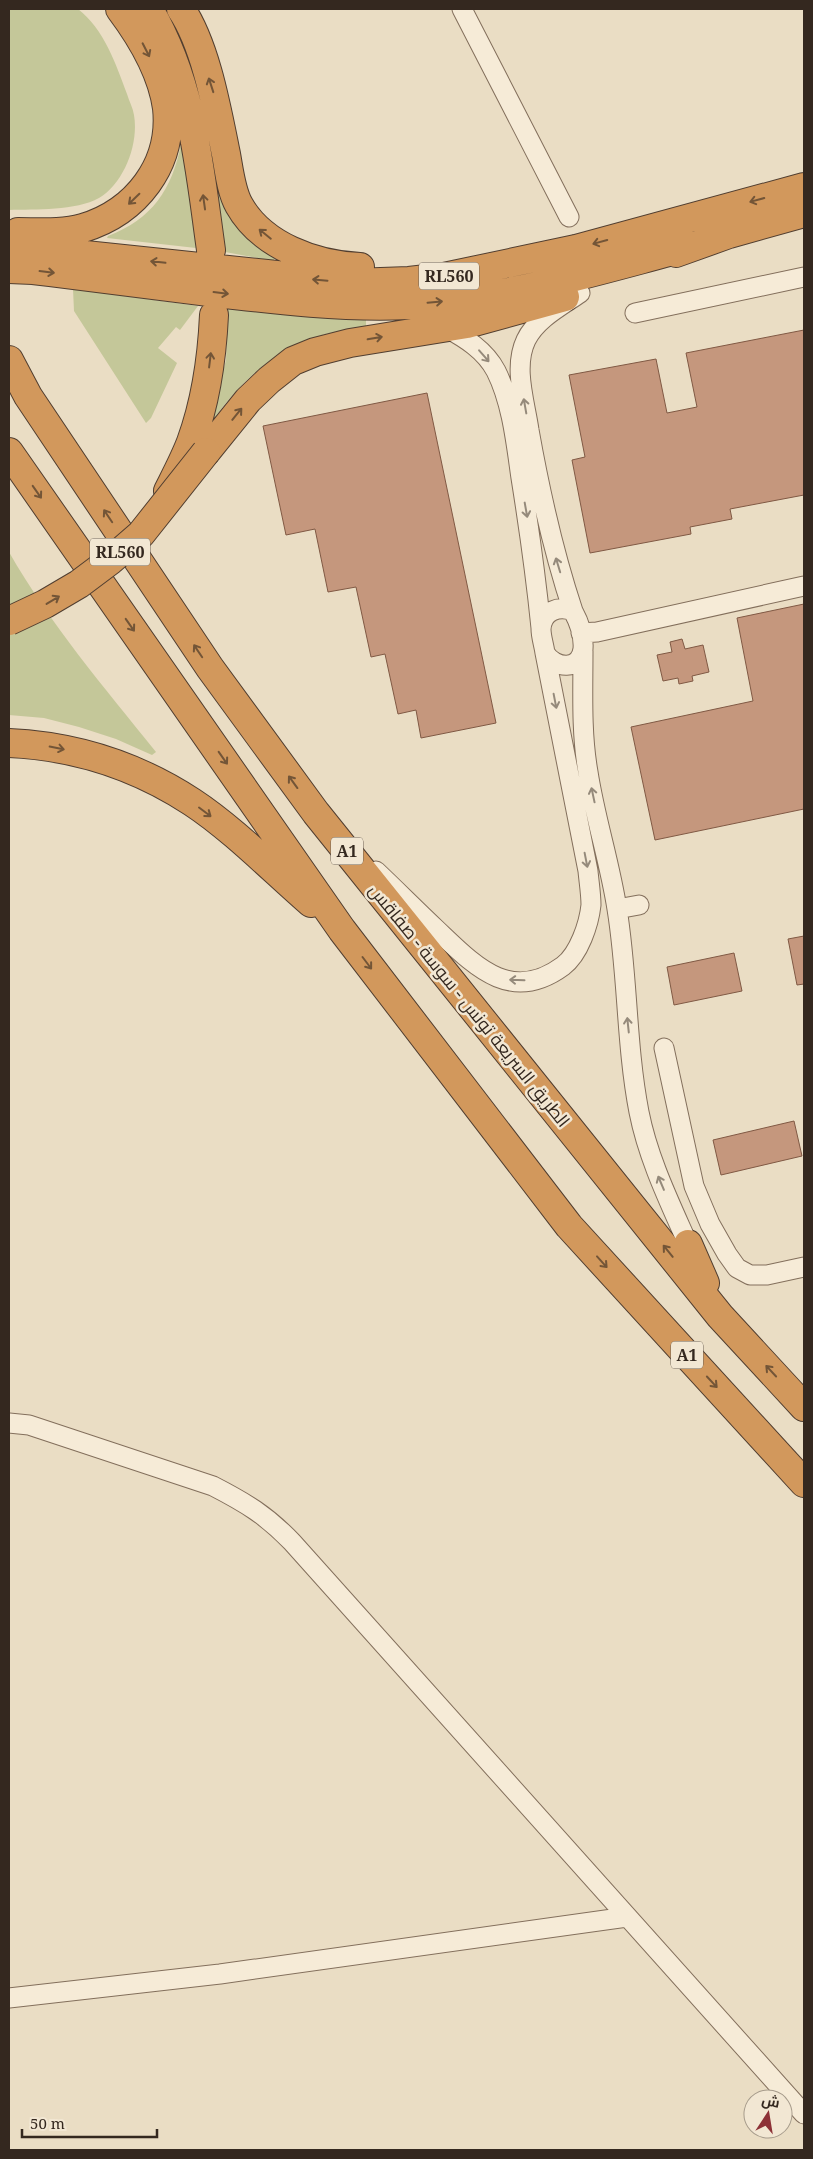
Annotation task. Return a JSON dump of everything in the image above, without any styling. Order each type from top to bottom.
[{"type":"highway","points":[[9,232],[60,232],[81,229],[100,222],[129,204],[149,183],[162,156],[168,124],[163,90],[146,48],[120,9]]},
{"type":"highway","points":[[148,9],[172,55],[186,94],[195,139],[211,250]]},
{"type":"highway","points":[[180,9],[200,50],[215,97],[238,204],[253,224],[273,241],[298,254],[343,266],[407,270],[481,268]]},
{"type":"highway","name":"RL560","points":[[9,247],[85,265],[353,283],[409,281],[444,277],[576,249],[804,187]]},
{"type":"highway","name":"RL560","points":[[9,621],[46,604],[80,584],[140,534],[199,447],[269,380],[293,361],[315,352],[350,342],[445,327],[498,316],[580,293],[692,246],[804,213]]},
{"type":"highway","points":[[9,269],[85,265],[298,303],[370,306],[410,305],[465,299],[530,288],[692,246]]},
{"type":"highway","points":[[199,447],[214,315]]},
{"type":"highway","name":"الطريق السريعة تونس - سوسة - صفاقس","points":[[9,360],[28,396],[210,668],[316,813],[720,1316],[804,1407]]},
{"type":"highway","name":"A1","points":[[9,452],[342,930],[569,1226],[804,1482]]},
{"type":"highway","points":[[9,742],[52,747],[92,756],[125,768],[171,789],[210,815],[342,930]]},
{"type":"highway","points":[[688,1244],[720,1316]]},
{"type":"street","points":[[462,9],[569,217]]},
{"type":"street","points":[[635,312],[804,277]]},
{"type":"street","points":[[580,293],[532,330],[523,346],[520,364],[522,386],[541,496],[552,544],[582,642],[582,725],[588,772],[617,909],[626,1010],[639,1115],[655,1168],[688,1244]]},
{"type":"street","points":[[316,813],[479,969],[501,979],[524,981],[547,976],[566,964],[583,936],[591,904],[588,871],[545,653],[532,541],[516,438],[503,388],[495,370],[483,354],[468,340],[445,327]]},
{"type":"street","points":[[545,653],[554,664],[568,665],[575,662],[582,642],[598,632],[804,586]]},
{"type":"street","points":[[541,628],[544,620],[553,610],[567,608],[573,611]]},
{"type":"street","points":[[617,909],[639,905]]},
{"type":"street","points":[[664,1048],[694,1186],[710,1224],[727,1254],[737,1268],[750,1275],[767,1275],[804,1267]]},
{"type":"street","points":[[9,1423],[29,1425],[213,1486],[241,1500],[270,1519],[804,2114]]},
{"type":"street","points":[[9,1998],[220,1974],[627,1917]]},
{"type":"green space","points":[[9,9],[78,9],[95,26],[114,59],[133,112],[134,138],[128,162],[122,173],[116,183],[99,198],[67,207],[9,210]]},
{"type":"green space","points":[[181,144],[184,145],[196,248],[107,238],[137,221],[158,201],[172,175]]},
{"type":"green space","points":[[213,168],[229,207],[243,230],[262,249],[274,257],[274,261],[225,252]]},
{"type":"green space","points":[[73,289],[198,306],[180,330],[176,327],[158,348],[177,363],[151,418],[146,423],[74,311]]},
{"type":"green space","points":[[228,309],[366,320],[366,328],[319,336],[298,344],[279,355],[244,383],[213,420],[210,419],[226,360]]},
{"type":"green space","points":[[9,552],[60,630],[156,752],[152,755],[116,739],[79,727],[44,718],[9,715]]},
{"type":"building","points":[[804,330],[804,495],[730,509],[732,519],[690,527],[691,534],[590,553],[572,460],[585,457],[569,375],[656,359],[667,413],[697,407],[686,353]]},
{"type":"building","points":[[427,393],[496,723],[421,738],[416,710],[398,714],[385,654],[371,657],[356,587],[328,592],[315,529],[286,535],[263,426]]},
{"type":"building","points":[[804,604],[804,809],[655,840],[631,727],[753,701],[737,618]]},
{"type":"building","points":[[682,639],[685,649],[703,645],[709,672],[692,676],[693,681],[679,684],[678,678],[663,681],[657,655],[672,652],[670,642]]},
{"type":"building","points":[[804,936],[804,984],[797,985],[788,939]]},
{"type":"building","points":[[734,953],[742,991],[674,1005],[667,967]]},
{"type":"building","points":[[794,1121],[802,1156],[721,1175],[713,1140]]}]
